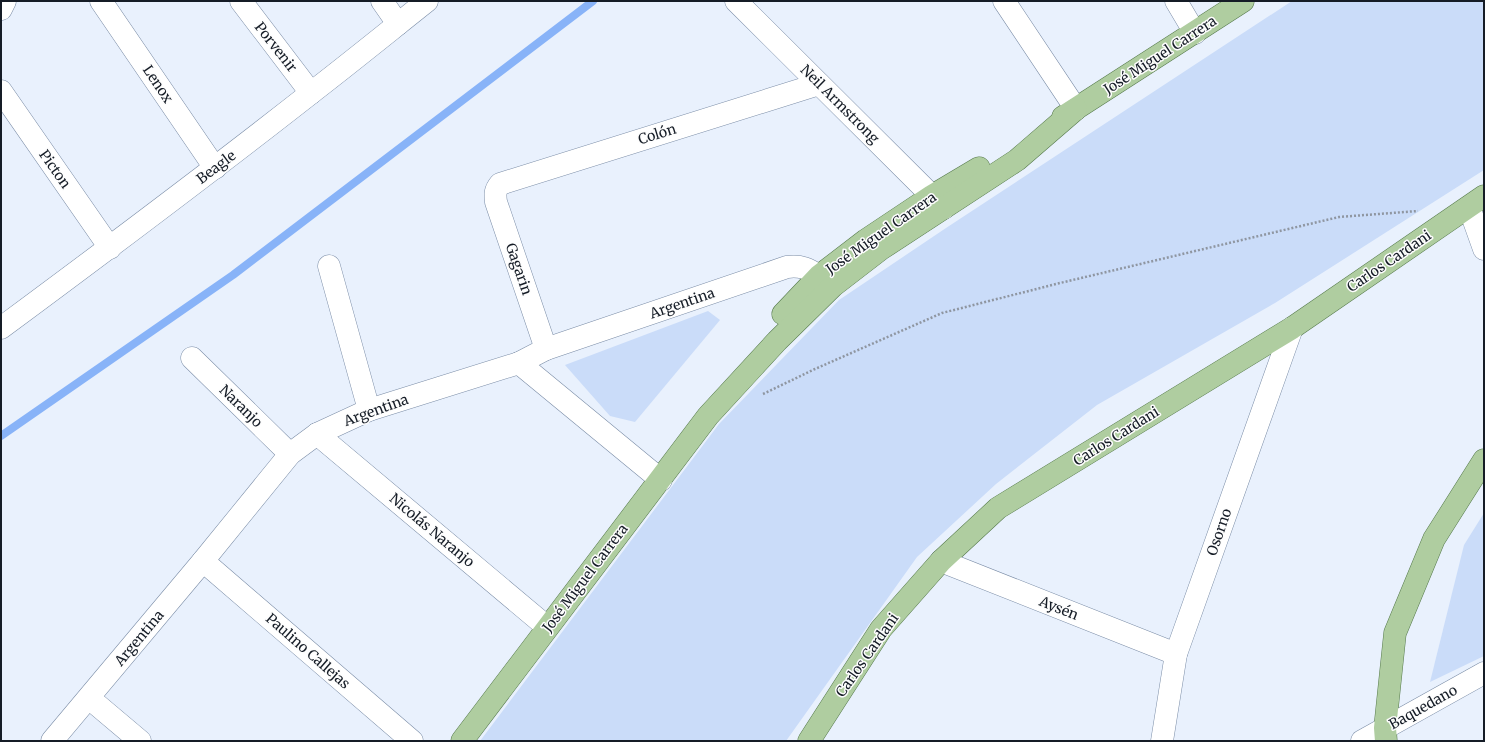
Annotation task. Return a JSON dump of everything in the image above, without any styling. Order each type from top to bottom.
[{"type":"main road","name":"José Miguel Carrera","points":[[462,741],[547,627],[661,480],[708,416],[737,368],[773,325],[820,276],[866,240],[1017,160],[1076,109],[1243,1]]},
{"type":"main road","name":"José Miguel Carrera","points":[[708,416],[776,341],[833,286],[938,202]]},
{"type":"main road","name":"Carlos Cardani","points":[[812,740],[881,629],[941,561],[998,508],[1292,328],[1479,204]]},
{"type":"main road","points":[[1385,735],[1395,633],[1434,538],[1484,460]]},
{"type":"street","points":[[1,9],[5,1]]},
{"type":"street","name":"Lenox","points":[[101,1],[215,168]]},
{"type":"street","name":"Porvenir","points":[[241,1],[312,93]]},
{"type":"street","points":[[382,1],[398,24]]},
{"type":"street","name":"Beagle","points":[[1,328],[215,168],[427,1]]},
{"type":"street","points":[[1004,1],[1076,109]]},
{"type":"street","points":[[1176,1],[1195,33]]},
{"type":"street","name":"Neil Armstrong","points":[[745,4],[819,84],[938,202]]},
{"type":"street","name":"Colón","points":[[497,188],[500,184],[513,179],[819,84]]},
{"type":"street","name":"Picton","points":[[1,91],[110,248]]},
{"type":"street","name":"Gagarin","points":[[497,188],[495,194],[496,202],[546,350]]},
{"type":"street","points":[[1479,204],[1484,249]]},
{"type":"street","points":[[330,266],[369,410]]},
{"type":"street","name":"Argentina","points":[[52,741],[203,561],[290,454],[317,434],[369,410],[519,363],[546,350],[787,267],[796,266],[808,268],[820,276]]},
{"type":"street","name":"Osorno","points":[[1162,741],[1176,654],[1292,328]]},
{"type":"street","name":"Naranjo","points":[[192,358],[290,454]]},
{"type":"street","points":[[519,363],[661,480]]},
{"type":"street","name":"Nicolás Naranjo","points":[[317,434],[547,627]]},
{"type":"street","name":"Paulino Callejas","points":[[203,561],[412,741]]},
{"type":"street","name":"Aysén","points":[[941,561],[1176,654]]},
{"type":"street","name":"Baquedano","points":[[1362,741],[1385,735],[1484,673]]},
{"type":"street","points":[[89,698],[140,741]]},
{"type":"path","points":[[762,394],[942,313],[1060,283],[1339,217],[1423,210]]},
{"type":"shaded area","points":[[1292,1],[1484,1],[1484,170],[1275,303],[1097,405],[996,484],[917,557],[786,741],[480,741],[719,424],[839,300]]},
{"type":"shaded area","points":[[708,311],[720,320],[635,422],[610,416],[565,365]]},
{"type":"shaded area","points":[[1484,513],[1484,656],[1430,682],[1464,545]]},
{"type":"waterway","points":[[1,436],[233,275],[593,1]]}]
